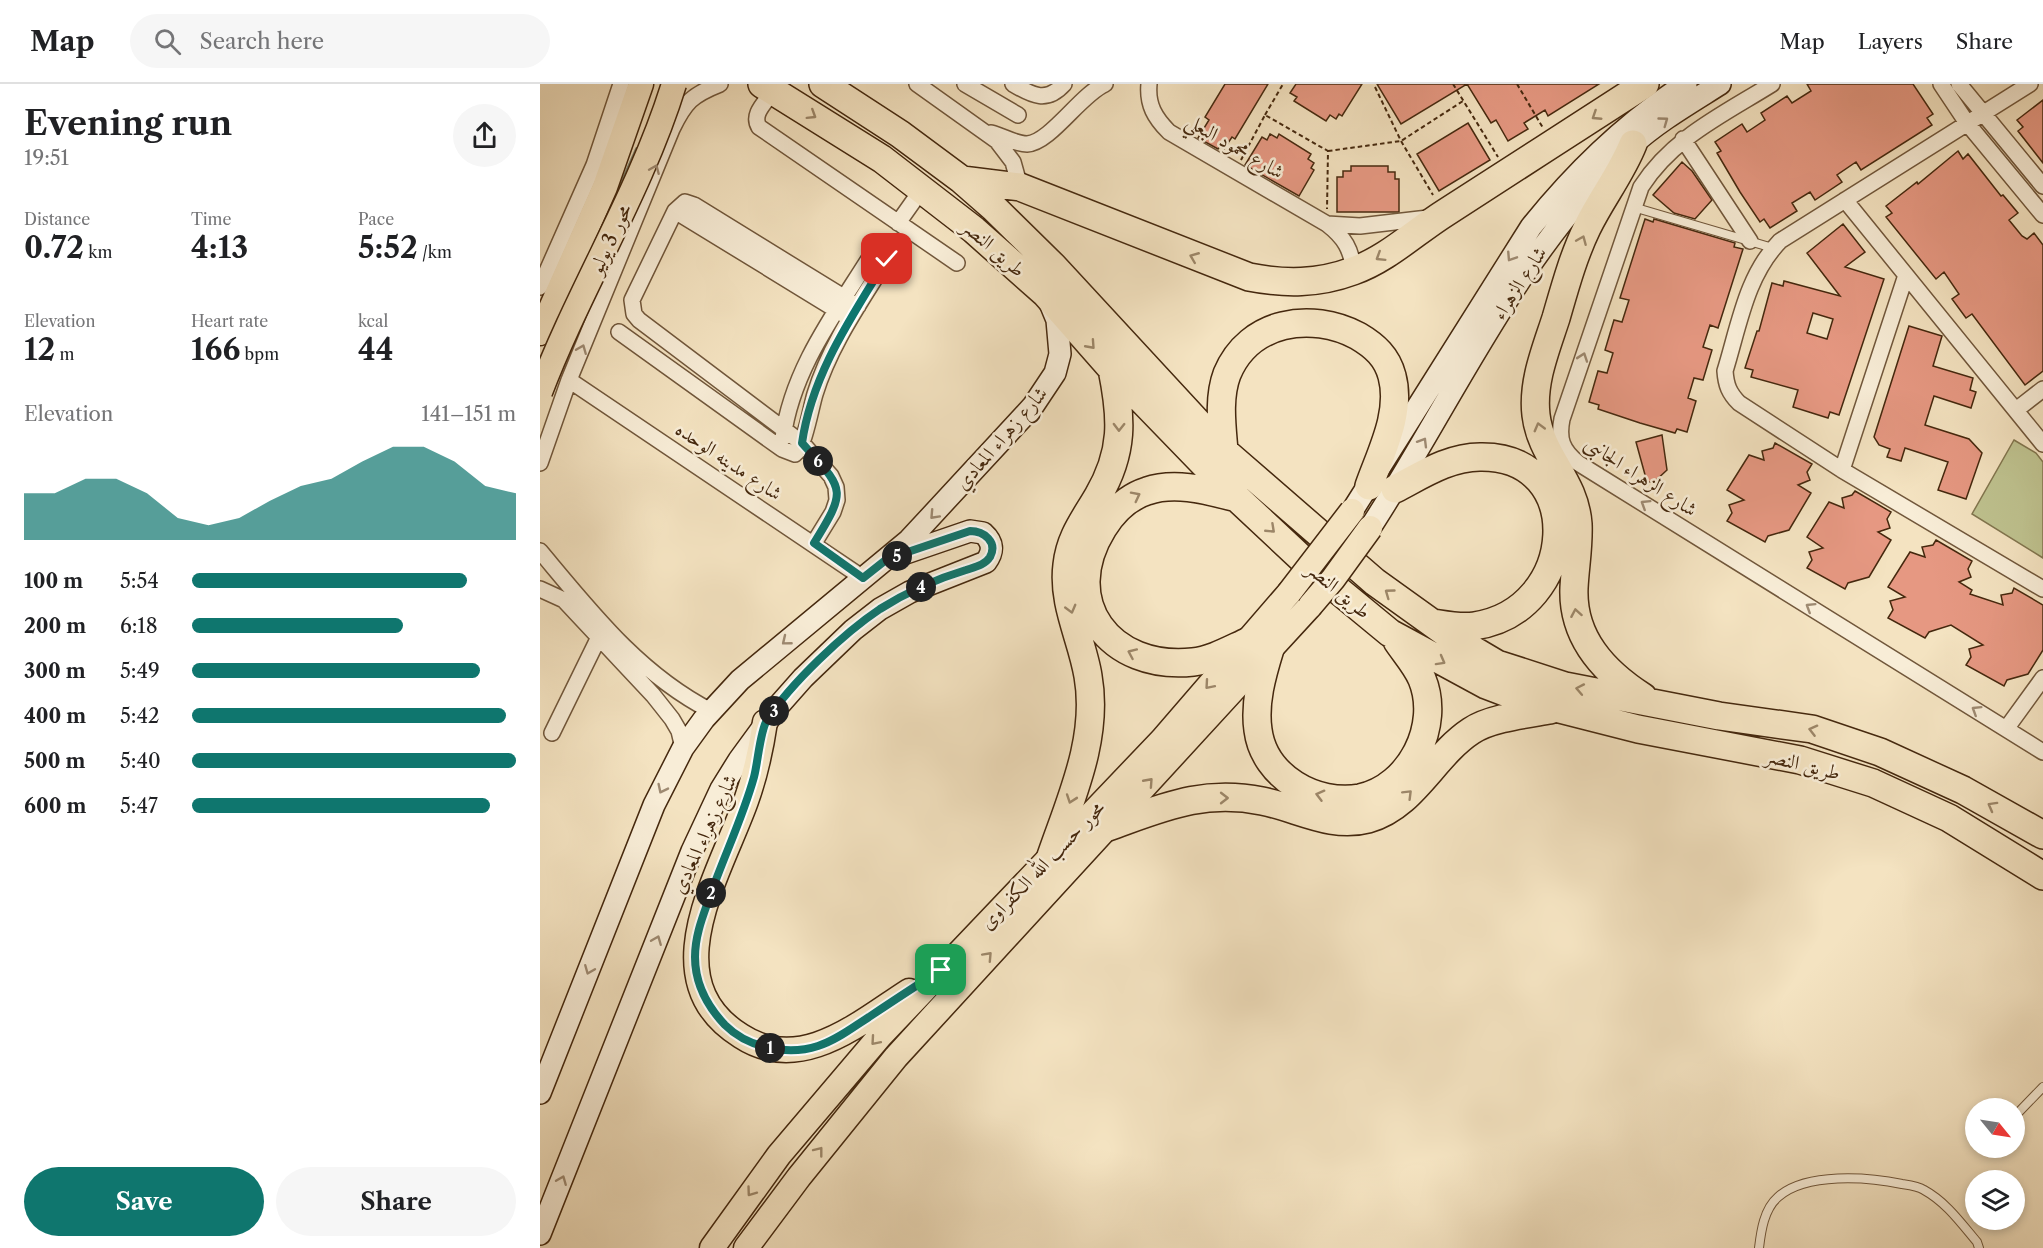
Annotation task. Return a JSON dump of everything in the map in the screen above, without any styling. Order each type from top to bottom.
[{"type":"highway","points":[[962,180],[1020,187],[1249,278],[1275,282],[1329,279],[1354,271],[1376,260],[1438,206],[1645,84]]},
{"type":"highway","name":"طريق النصر","points":[[768,87],[882,159],[974,230],[1046,294],[1112,369],[1237,498],[1316,572],[1390,633],[1486,685],[1556,709],[1638,729],[1800,760],[1873,783],[1949,818],[2043,876]]},
{"type":"highway","name":"طريق النصر","points":[[836,88],[962,180],[1046,259],[1224,451],[1375,582],[1430,623],[1497,664],[1565,686],[1719,716],[1812,729],[1880,752],[1963,790],[2043,835]]},
{"type":"highway","points":[[1633,144],[1624,166],[1587,227],[1573,260],[1539,374],[1535,403],[1536,417],[1544,445],[1564,477],[1575,508],[1578,540],[1574,591],[1576,616],[1583,637],[1599,662],[1632,690],[1652,702]]},
{"type":"highway","points":[[1224,451],[1221,397],[1227,375],[1237,356],[1253,339],[1270,329],[1291,323],[1310,322],[1330,325],[1372,344],[1386,359],[1393,377],[1395,397],[1393,416],[1369,486]]},
{"type":"highway","points":[[1051,856],[1088,743],[1091,717],[1089,676],[1065,586],[1066,568],[1076,531],[1103,487],[1113,467],[1119,447],[1120,419],[1112,369]]},
{"type":"highway","points":[[1395,489],[1455,460],[1478,457],[1499,458],[1537,477],[1549,493],[1555,511],[1554,555],[1547,576],[1527,602],[1518,610],[1473,626],[1430,623]]},
{"type":"highway","points":[[1237,498],[1198,489],[1173,487],[1147,491],[1124,503],[1107,521],[1095,540],[1086,577],[1091,609],[1107,637],[1120,648],[1143,658],[1169,663],[1195,662],[1259,645],[1258,731],[1265,754],[1279,774],[1300,788],[1338,799],[1362,798],[1383,789],[1401,775],[1415,757],[1427,725],[1428,701],[1422,678],[1390,633]]},
{"type":"highway","points":[[1108,828],[1163,807],[1205,798],[1263,801],[1323,819],[1347,821],[1367,819],[1399,803],[1450,747],[1473,729],[1526,714],[1556,709]]},
{"type":"main road","name":"محور 3 يوليو","points":[[540,333],[605,187],[641,84]]},
{"type":"main road","name":"شارع الزهراء","points":[[1352,511],[1531,227],[1563,187],[1598,151],[1636,118],[1686,84]]},
{"type":"main road","name":"شارع الزهراء","points":[[1370,528],[1520,279],[1548,239],[1633,144],[1720,84]]},
{"type":"main road","name":"محور 3 يوليو","points":[[540,392],[677,91]]},
{"type":"main road","name":"شارع زهراء المعادي","points":[[540,1093],[654,805],[683,748],[711,711],[760,662],[887,559],[930,520],[1045,391],[1060,354],[1057,320],[1046,294]]},
{"type":"main road","name":"محور حسب الله الكفراوى","points":[[746,1248],[806,1168],[896,1057],[1108,828],[1259,645],[1289,593],[1352,511]]},
{"type":"main road","name":"محور حسب الله الكفراوى","points":[[712,1248],[786,1146],[880,1036],[1162,740],[1259,645],[1310,606],[1370,528]]},
{"type":"main road","name":"شارع زهراء المعادي","points":[[540,1234],[697,841],[721,789],[765,722],[803,678],[853,630],[880,609],[910,592],[986,562],[990,556],[991,543],[983,533],[970,531],[887,559]]},
{"type":"main road","points":[[765,722],[747,800],[701,921],[695,944],[695,968],[701,991],[713,1012],[729,1029],[749,1041],[771,1049],[795,1050],[818,1046],[840,1036],[941,970]]},
{"type":"street","points":[[540,287],[594,165],[621,84]]},
{"type":"street","points":[[540,463],[569,380],[635,214],[677,91],[694,96],[720,84]]},
{"type":"street","points":[[917,84],[987,132],[1005,149],[1013,162],[1020,187]]},
{"type":"street","points":[[965,84],[1018,115]]},
{"type":"street","points":[[1013,84],[1034,96],[1042,97],[1051,95],[1064,84]]},
{"type":"street","points":[[987,132],[1025,144],[1037,142],[1092,92],[1105,84]]},
{"type":"street","name":"شارع الزهراء الجانبى","points":[[1772,84],[1683,140],[1653,169],[1641,187],[1562,419],[1560,438],[1568,455],[2043,752]]},
{"type":"street","points":[[1941,84],[1967,123],[2043,215]]},
{"type":"street","points":[[1959,84],[2043,186]]},
{"type":"street","points":[[2030,84],[1780,241],[1756,272],[1725,371],[1730,394],[1739,403],[1842,470],[2043,590]]},
{"type":"street","name":"شارع محمود البعلي","points":[[1144,86],[1156,119],[1169,132],[1327,224],[1342,236],[1352,252],[1354,271]]},
{"type":"street","points":[[768,87],[757,114],[759,127],[957,263]]},
{"type":"street","points":[[1683,140],[1750,242]]},
{"type":"street","points":[[898,223],[922,189]]},
{"type":"street","points":[[1845,200],[2043,444]]},
{"type":"street","points":[[814,543],[833,512],[837,494],[831,476],[802,443],[639,320],[632,307],[634,293],[675,211],[681,204],[690,203],[744,244],[847,308]]},
{"type":"street","name":"شارع محمود البعلي","points":[[1327,224],[1359,226],[1388,224],[1438,206]]},
{"type":"street","points":[[782,449],[784,430],[798,380],[879,257]]},
{"type":"street","points":[[1842,470],[1906,275]]},
{"type":"street","points":[[619,332],[782,449],[795,454],[801,450],[807,418],[818,382],[847,308]]},
{"type":"street","points":[[672,371],[684,356]]},
{"type":"street","name":"شارع مدينه الوحده","points":[[569,380],[863,578]]},
{"type":"street","points":[[2016,410],[2043,389]]},
{"type":"street","points":[[540,551],[577,596],[636,658],[674,691],[711,711]]},
{"type":"street","points":[[540,589],[564,600],[664,708],[679,731],[683,748]]},
{"type":"street","points":[[552,733],[598,639]]},
{"type":"street","points":[[2006,729],[2043,678]]},
{"type":"lane","points":[[1634,207],[1773,248]]},
{"type":"lane","points":[[2025,1106],[2043,1087]]},
{"type":"lane","points":[[1759,1248],[1764,1220],[1776,1199],[1790,1188],[1820,1181],[1867,1177],[1923,1189],[1949,1210],[1977,1242],[1979,1248]]},
{"type":"path","points":[[1235,171],[1283,84]]},
{"type":"path","points":[[1453,84],[1503,165]]},
{"type":"path","points":[[1517,84],[1548,135]]},
{"type":"path","points":[[1375,87],[1401,141],[1438,206]]},
{"type":"path","points":[[1265,115],[1328,151],[1401,141],[1463,101]]},
{"type":"path","points":[[1327,224],[1328,151]]},
{"type":"green space","points":[[2014,440],[2036,453],[2043,462],[2043,558],[1972,514]]},
{"type":"building","points":[[1225,84],[1268,84],[1235,139],[1232,137],[1224,149],[1220,146],[1218,149],[1198,138],[1209,120],[1205,117]]},
{"type":"building","points":[[1296,84],[1362,84],[1342,116],[1339,114],[1336,119],[1330,115],[1326,121],[1294,101],[1297,97],[1290,93]]},
{"type":"building","points":[[1377,84],[1467,84],[1401,124]]},
{"type":"building","points":[[1467,84],[1599,84],[1548,116],[1545,110],[1524,123],[1528,129],[1508,141],[1496,120],[1491,123]]},
{"type":"building","points":[[1807,84],[1913,84],[1933,114],[1927,118],[1932,125],[1861,170],[1856,162],[1837,175],[1842,182],[1815,200],[1810,192],[1792,203],[1797,211],[1770,228],[1764,219],[1760,222],[1740,192],[1717,153],[1721,151],[1715,142],[1742,124],[1747,132],[1765,120],[1761,113],[1787,96],[1792,103],[1811,91]]},
{"type":"building","points":[[2043,100],[2043,163],[2018,131],[2023,127],[2017,120]]},
{"type":"building","points":[[1468,123],[1490,160],[1439,191],[1417,154]]},
{"type":"building","points":[[1270,134],[1277,138],[1279,134],[1311,154],[1308,159],[1314,163],[1311,168],[1314,170],[1299,196],[1245,165],[1262,137],[1267,140]]},
{"type":"building","points":[[1958,151],[1963,159],[1968,154],[2001,196],[2003,195],[2018,213],[2009,220],[2022,236],[2027,239],[2034,233],[2043,245],[2043,371],[2025,385],[1972,314],[1966,318],[1952,299],[1959,294],[1944,272],[1936,279],[1886,217],[1892,213],[1886,206],[1917,182],[1918,184]]},
{"type":"building","points":[[1682,162],[1692,171],[1712,200],[1695,219],[1674,213],[1653,195]]},
{"type":"building","points":[[1351,166],[1388,166],[1388,172],[1395,172],[1395,179],[1399,179],[1399,212],[1337,212],[1337,177],[1343,177],[1343,171],[1351,171]]},
{"type":"building","points":[[1645,219],[1653,222],[1654,219],[1735,243],[1734,247],[1743,249],[1718,328],[1710,325],[1703,347],[1712,350],[1703,380],[1694,378],[1688,398],[1696,401],[1687,432],[1677,429],[1675,433],[1640,423],[1598,409],[1599,405],[1589,402],[1598,371],[1607,373],[1613,353],[1605,350],[1614,320],[1622,322],[1629,300],[1620,298]]},
{"type":"building","points":[[1843,224],[1865,252],[1845,267],[1884,279],[1839,415],[1830,412],[1828,418],[1793,407],[1798,390],[1751,377],[1753,370],[1745,368],[1757,331],[1759,331],[1772,283],[1783,286],[1784,281],[1840,296],[1807,253]],"holes":[[[1813,313],[1833,319],[1827,339],[1807,333]]]},
{"type":"building","points":[[1909,326],[1942,336],[1933,366],[1973,378],[1970,390],[1976,392],[1971,408],[1934,396],[1925,425],[1969,439],[1982,453],[1966,499],[1938,490],[1948,462],[1905,448],[1901,461],[1887,457],[1890,449],[1879,445],[1874,437]]},
{"type":"building","points":[[1662,435],[1667,470],[1654,482],[1647,482],[1636,442]]},
{"type":"building","points":[[1775,443],[1812,464],[1807,472],[1810,480],[1798,485],[1811,493],[1789,530],[1768,536],[1765,542],[1727,521],[1732,513],[1729,505],[1744,500],[1727,490],[1749,455],[1764,460],[1762,451],[1773,448]]},
{"type":"building","points":[[1855,491],[1891,512],[1887,519],[1890,528],[1878,532],[1891,540],[1869,577],[1848,583],[1845,589],[1807,568],[1812,560],[1809,552],[1823,548],[1807,537],[1829,502],[1844,508],[1842,498],[1852,495]]},
{"type":"building","points":[[1936,540],[1972,561],[1968,569],[1971,577],[1959,582],[1972,590],[1970,594],[2003,605],[2001,595],[2012,593],[2014,588],[2043,605],[2043,650],[2028,674],[2007,680],[2004,686],[1966,665],[1971,657],[1969,649],[1983,645],[1951,625],[1929,632],[1925,638],[1888,618],[1893,610],[1890,601],[1905,597],[1888,587],[1910,552],[1925,557],[1922,547],[1933,545]]},
{"type":"waterway","points":[[612,205],[637,149]]},
{"type":"route","points":[[887,259],[828,358],[807,418],[802,443],[831,476],[837,487],[836,506],[814,543],[863,578],[887,559],[970,531],[983,533],[991,543],[992,550],[986,562],[941,578],[880,609],[853,630],[803,678],[765,722],[747,800],[701,921],[695,944],[695,968],[701,991],[713,1012],[729,1029],[749,1041],[771,1049],[795,1050],[818,1046],[840,1036],[941,970]]}]
